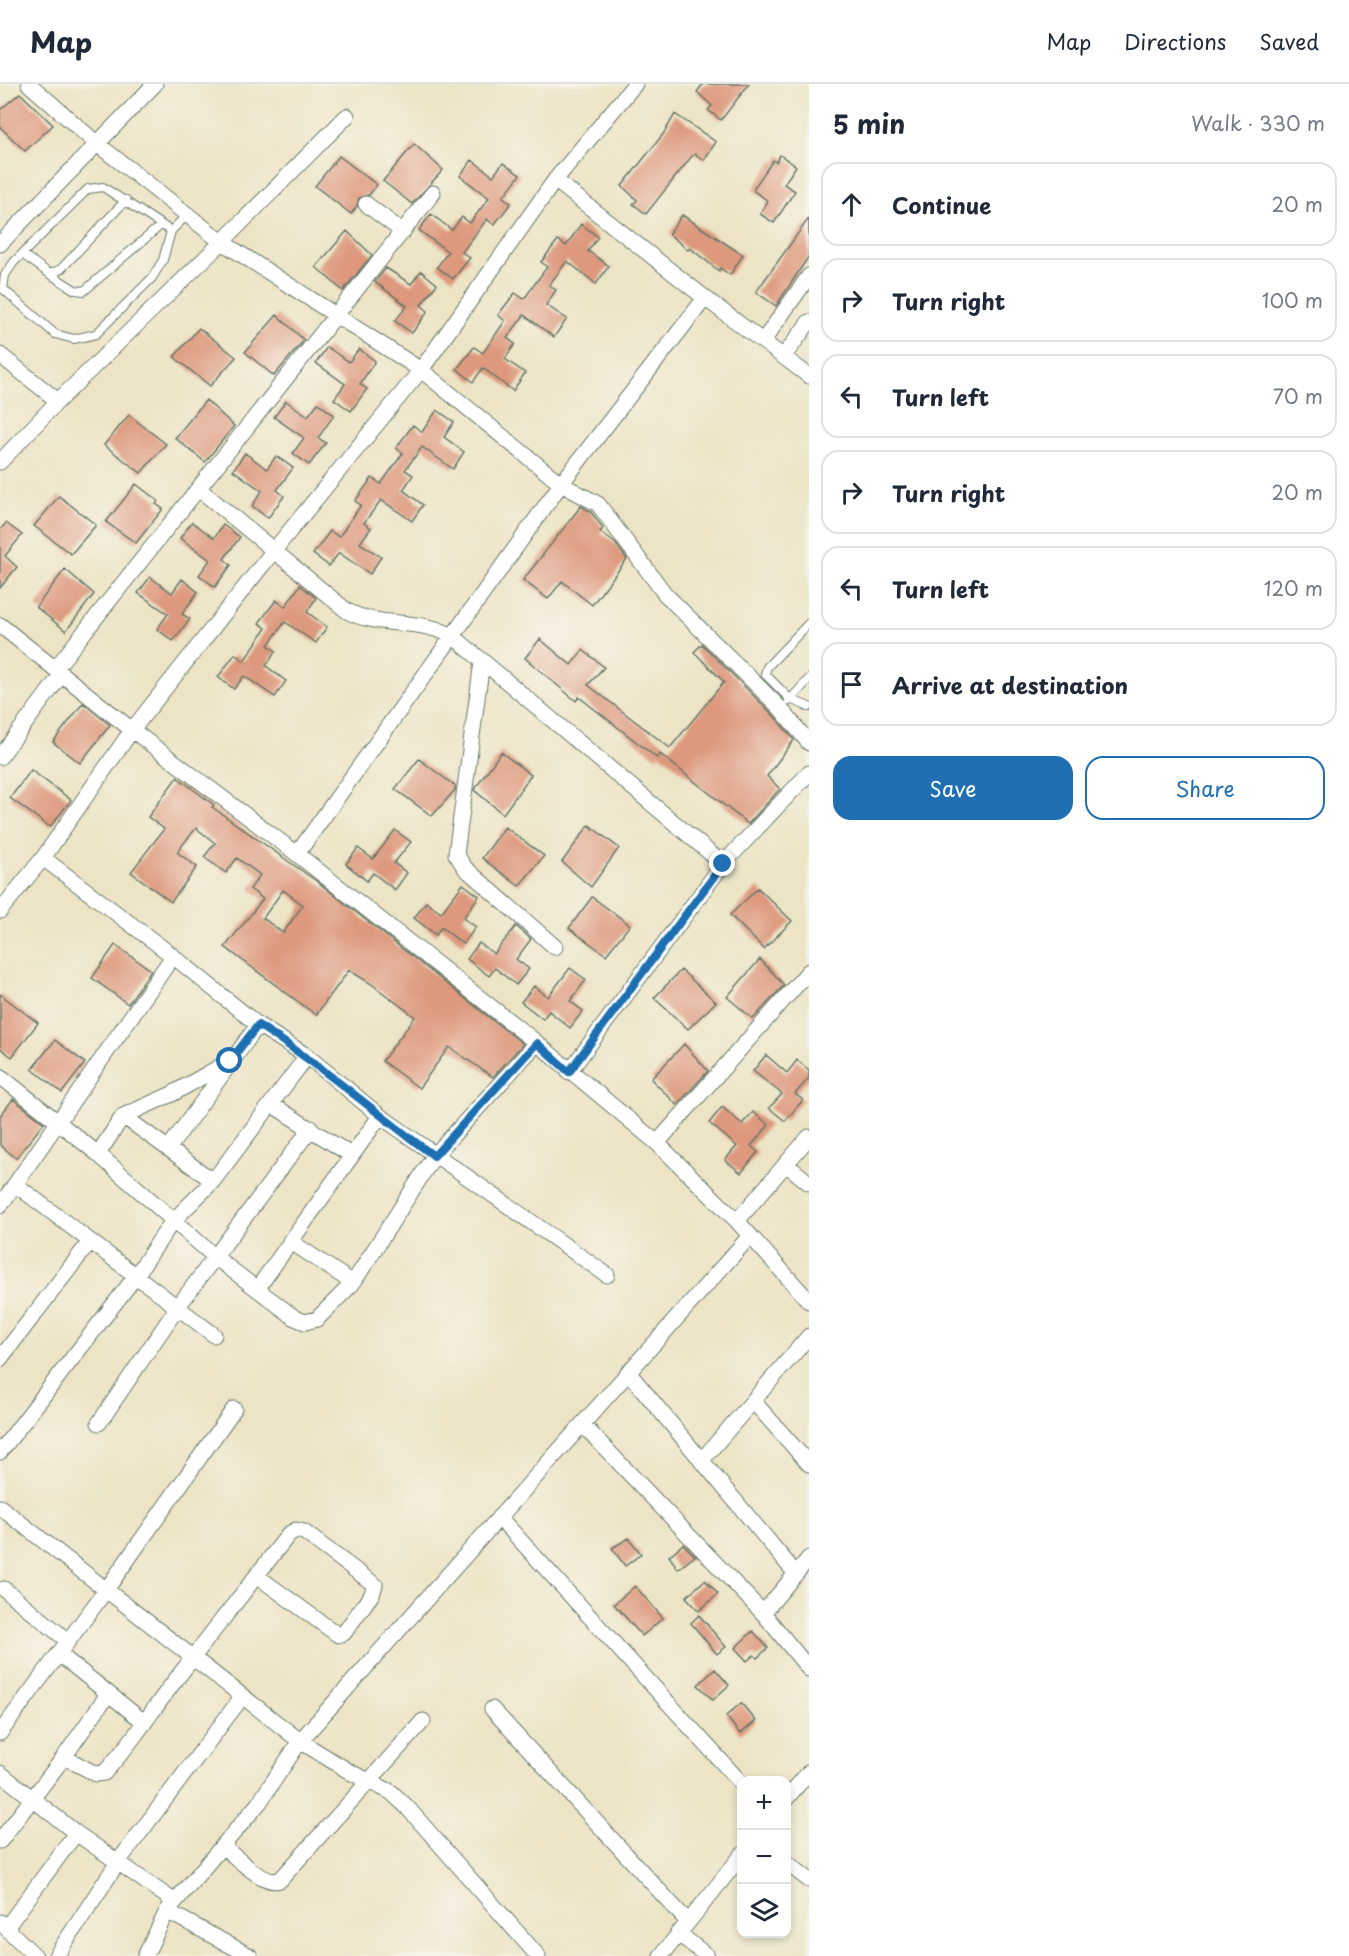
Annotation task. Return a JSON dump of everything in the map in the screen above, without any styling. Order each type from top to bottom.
[{"type":"street","points":[[29,84],[96,143],[222,242],[421,370],[561,484],[598,504],[665,594],[786,704],[809,743]]},
{"type":"street","points":[[0,244],[155,84]]},
{"type":"street","points":[[0,911],[43,858],[132,730],[421,370],[555,180],[635,84]]},
{"type":"street","points":[[0,462],[58,401],[222,242],[347,116]]},
{"type":"street","points":[[555,180],[809,376]]},
{"type":"street","points":[[0,757],[58,671],[433,194]]},
{"type":"street","points":[[366,204],[403,232]]},
{"type":"street","points":[[763,341],[809,276]]},
{"type":"street","points":[[297,854],[561,484],[705,298]]},
{"type":"street","points":[[784,356],[809,322]]},
{"type":"street","points":[[0,355],[58,401]]},
{"type":"street","points":[[199,489],[275,549],[347,611],[364,620],[443,630],[454,637],[723,864]]},
{"type":"street","points":[[0,625],[537,1043],[657,1143],[737,1221],[809,1301]]},
{"type":"street","points":[[482,662],[456,854],[465,868],[555,947]]},
{"type":"street","points":[[569,1072],[723,864],[809,773]]},
{"type":"street","points":[[43,858],[173,956],[258,1025],[307,1056],[380,1116],[434,1156],[607,1275]]},
{"type":"street","points":[[0,1206],[173,956]]},
{"type":"street","points":[[657,1143],[809,971]]},
{"type":"street","points":[[168,1149],[258,1025]]},
{"type":"street","points":[[0,1076],[57,1124],[98,1154],[215,1257],[295,1318],[305,1322],[317,1319],[353,1283],[434,1156],[537,1043]]},
{"type":"street","points":[[3,1441],[135,1277],[172,1221],[213,1181],[307,1056]]},
{"type":"street","points":[[98,1154],[123,1116],[172,1094],[230,1061]]},
{"type":"street","points":[[271,1104],[351,1155]]},
{"type":"street","points":[[123,1116],[213,1181]]},
{"type":"street","points":[[256,1289],[380,1116]]},
{"type":"street","points":[[99,1423],[177,1308],[311,1128]]},
{"type":"street","points":[[737,1221],[809,1137]]},
{"type":"street","points":[[786,1164],[809,1183]]},
{"type":"street","points":[[16,1185],[89,1243],[214,1335]]},
{"type":"street","points":[[145,1956],[171,1907],[259,1803],[300,1741],[750,1236]]},
{"type":"street","points":[[290,1241],[353,1283]]},
{"type":"street","points":[[0,1359],[89,1243]]},
{"type":"street","points":[[701,1461],[809,1336]]},
{"type":"street","points":[[628,1372],[796,1574]]},
{"type":"street","points":[[753,1401],[809,1464]]},
{"type":"street","points":[[0,1733],[106,1590],[234,1409]]},
{"type":"street","points":[[582,1424],[763,1612],[809,1669]]},
{"type":"street","points":[[0,1507],[300,1741],[350,1772],[391,1792],[406,1806],[538,1956]]},
{"type":"street","points":[[500,1516],[737,1780]]},
{"type":"street","points":[[64,1757],[96,1774],[104,1773],[144,1722],[256,1576],[289,1534],[296,1530],[304,1532],[375,1585],[372,1594],[344,1633],[338,1635],[256,1576]]},
{"type":"street","points":[[763,1612],[809,1558]]},
{"type":"street","points":[[4,1589],[68,1641]]},
{"type":"street","points":[[59,1654],[144,1722]]},
{"type":"street","points":[[0,1841],[64,1757],[108,1694]]},
{"type":"street","points":[[56,1956],[118,1862],[242,1697]]},
{"type":"street","points":[[492,1709],[707,1956]]},
{"type":"street","points":[[223,1847],[265,1879],[274,1882],[280,1880],[372,1781],[423,1721]]},
{"type":"street","points":[[791,1793],[809,1772]]},
{"type":"street","points":[[0,1773],[76,1833],[118,1862],[171,1907],[250,1956]]},
{"type":"street","points":[[35,1956],[3,1925],[76,1833]]},
{"type":"street","points":[[660,1956],[737,1859]]},
{"type":"street","points":[[791,1866],[809,1880]]},
{"type":"lane","points":[[171,231],[103,187],[88,189],[4,275],[3,290],[55,334],[74,339],[96,334],[152,278],[163,260],[171,231],[188,215]]},
{"type":"lane","points":[[50,274],[61,269],[126,200]]},
{"type":"lane","points":[[22,254],[75,290],[84,291],[161,225]]},
{"type":"lane","points":[[786,704],[765,674],[766,667],[809,623]]},
{"type":"lane","points":[[786,704],[809,679]]},
{"type":"lane","points":[[786,704],[809,706]]},
{"type":"building","points":[[703,84],[749,84],[721,120],[708,110],[712,106],[697,92]]},
{"type":"building","points":[[20,93],[53,125],[25,151],[0,127],[0,110]]},
{"type":"building","points":[[675,114],[716,142],[704,160],[695,154],[692,156],[646,214],[633,204],[637,200],[622,186],[664,133]]},
{"type":"building","points":[[414,144],[443,170],[412,204],[383,181]]},
{"type":"building","points":[[780,155],[796,166],[784,184],[795,191],[774,223],[760,214],[768,201],[754,191],[754,188],[773,160],[776,162]]},
{"type":"building","points":[[339,156],[377,185],[369,195],[359,198],[351,214],[315,186]]},
{"type":"building","points":[[472,160],[493,176],[503,163],[520,175],[503,197],[511,203],[494,225],[487,219],[462,252],[470,258],[453,279],[437,267],[448,252],[419,230],[431,214],[452,230],[462,217],[470,223],[489,198],[460,176]]},
{"type":"building","points":[[682,215],[743,255],[730,275],[720,268],[719,271],[669,234]]},
{"type":"building","points":[[809,218],[809,256],[776,306],[756,292]]},
{"type":"building","points":[[581,224],[598,237],[588,251],[609,266],[596,284],[567,261],[549,285],[556,290],[546,305],[567,319],[554,337],[524,315],[507,338],[515,344],[505,359],[525,373],[513,391],[483,368],[473,382],[457,369],[474,347],[483,353],[505,321],[498,315],[515,293],[524,299],[547,267],[541,262],[558,240],[566,246]]},
{"type":"building","points":[[347,231],[372,255],[343,291],[316,267]]},
{"type":"building","points":[[386,268],[411,284],[421,271],[437,284],[421,305],[428,311],[412,333],[395,321],[407,306],[375,282]]},
{"type":"building","points":[[277,315],[304,340],[274,376],[245,352]]},
{"type":"building","points":[[199,328],[236,357],[210,386],[174,357]]},
{"type":"building","points":[[327,347],[349,362],[359,349],[375,361],[360,384],[367,389],[351,411],[334,399],[345,384],[316,363]]},
{"type":"building","points":[[206,400],[234,426],[205,462],[175,438]]},
{"type":"building","points":[[286,401],[308,416],[318,403],[334,415],[318,438],[326,443],[309,465],[293,453],[304,438],[274,417]]},
{"type":"building","points":[[437,410],[454,422],[444,437],[464,452],[453,469],[422,447],[405,470],[413,475],[403,490],[423,505],[412,521],[381,500],[364,523],[371,528],[360,543],[381,557],[370,574],[339,553],[329,566],[313,554],[330,531],[339,537],[361,505],[355,501],[372,478],[381,484],[403,453],[396,448],[413,425],[422,432]]},
{"type":"building","points":[[129,415],[166,444],[141,473],[104,445]]},
{"type":"building","points":[[245,453],[267,469],[276,456],[293,468],[277,490],[284,496],[268,518],[252,506],[262,491],[233,470]]},
{"type":"building","points":[[136,484],[158,501],[156,504],[163,509],[136,543],[106,522]]},
{"type":"building","points":[[59,496],[96,525],[71,554],[34,526]]},
{"type":"building","points":[[581,506],[591,512],[603,528],[600,532],[615,543],[627,559],[592,605],[562,581],[548,599],[523,580]]},
{"type":"building","points":[[192,522],[214,538],[223,525],[240,537],[224,559],[231,565],[215,587],[199,575],[210,560],[180,538]]},
{"type":"building","points":[[6,523],[22,535],[5,556],[17,567],[0,588],[0,530]]},
{"type":"building","points":[[65,569],[94,594],[66,631],[36,607]]},
{"type":"building","points":[[150,577],[172,593],[182,579],[198,592],[182,614],[190,619],[173,641],[157,629],[168,614],[138,593]]},
{"type":"building","points":[[300,585],[316,598],[307,612],[327,627],[316,643],[285,622],[268,645],[276,651],[266,666],[286,681],[275,697],[244,676],[234,689],[218,677],[235,654],[244,661],[266,628],[259,623],[276,600],[285,607]]},
{"type":"building","points":[[540,639],[571,665],[583,650],[604,667],[588,685],[670,748],[724,682],[694,652],[702,644],[774,716],[794,740],[767,776],[780,789],[748,824],[660,754],[657,758],[579,697],[576,701],[525,658]]},
{"type":"building","points":[[83,703],[110,725],[80,763],[53,742]]},
{"type":"building","points":[[501,752],[531,775],[503,814],[474,790]]},
{"type":"building","points":[[419,759],[455,786],[455,790],[432,816],[395,789]]},
{"type":"building","points":[[31,770],[71,800],[50,827],[10,798]]},
{"type":"building","points":[[177,777],[214,805],[212,807],[319,883],[523,1044],[493,1077],[449,1047],[419,1088],[382,1061],[415,1017],[370,983],[349,970],[316,1015],[225,947],[263,899],[250,889],[260,875],[237,858],[226,873],[204,857],[215,843],[196,828],[177,852],[197,867],[171,902],[131,872],[164,829],[148,817]],"holes":[[[283,890],[303,905],[283,933],[263,918]]]},
{"type":"building","points":[[589,825],[619,848],[591,887],[562,862]]},
{"type":"building","points":[[505,827],[544,856],[519,886],[482,858]]},
{"type":"building","points":[[395,830],[411,842],[394,863],[407,873],[395,890],[373,873],[367,881],[346,864],[358,848],[373,859]]},
{"type":"building","points":[[463,884],[479,896],[463,918],[476,927],[463,944],[441,927],[436,935],[414,918],[426,902],[441,913]]},
{"type":"building","points":[[758,888],[792,921],[764,949],[730,915]]},
{"type":"building","points":[[592,897],[630,925],[606,955],[569,928]]},
{"type":"building","points":[[516,926],[531,939],[516,959],[529,969],[516,985],[495,968],[489,976],[467,959],[479,943],[494,954]]},
{"type":"building","points":[[115,945],[151,970],[128,1004],[92,978]]},
{"type":"building","points":[[760,959],[784,985],[753,1019],[727,997]]},
{"type":"building","points":[[570,968],[586,980],[570,1001],[583,1011],[570,1028],[549,1011],[543,1019],[521,1002],[534,986],[548,997]]},
{"type":"building","points":[[681,970],[716,1002],[688,1029],[654,998]]},
{"type":"building","points":[[0,994],[38,1023],[12,1057],[0,1048]]},
{"type":"building","points":[[55,1040],[85,1063],[62,1093],[32,1069]]},
{"type":"building","points":[[684,1044],[708,1071],[677,1105],[651,1079]]},
{"type":"building","points":[[766,1055],[787,1073],[797,1060],[809,1070],[809,1078],[795,1094],[803,1100],[785,1121],[769,1108],[782,1094],[753,1071]]},
{"type":"building","points":[[13,1099],[44,1123],[16,1158],[0,1145],[0,1116]]},
{"type":"building","points":[[722,1107],[742,1124],[753,1112],[769,1125],[751,1146],[758,1152],[741,1173],[725,1160],[737,1146],[709,1123]]},
{"type":"building","points":[[629,1538],[641,1554],[625,1566],[612,1548]]},
{"type":"building","points":[[683,1544],[695,1556],[678,1569],[669,1556]]},
{"type":"building","points":[[705,1580],[718,1594],[699,1611],[686,1597]]},
{"type":"building","points":[[635,1586],[663,1618],[642,1636],[614,1604]]},
{"type":"building","points":[[699,1615],[726,1647],[717,1654],[691,1623]]},
{"type":"building","points":[[753,1631],[768,1648],[757,1658],[754,1655],[747,1661],[735,1648]]},
{"type":"building","points":[[715,1669],[729,1685],[713,1700],[698,1685]]},
{"type":"building","points":[[741,1703],[756,1721],[740,1734],[726,1716]]},
{"type":"route","points":[[230,1061],[258,1025],[307,1056],[380,1116],[434,1156],[537,1043],[569,1072],[723,864]]}]
